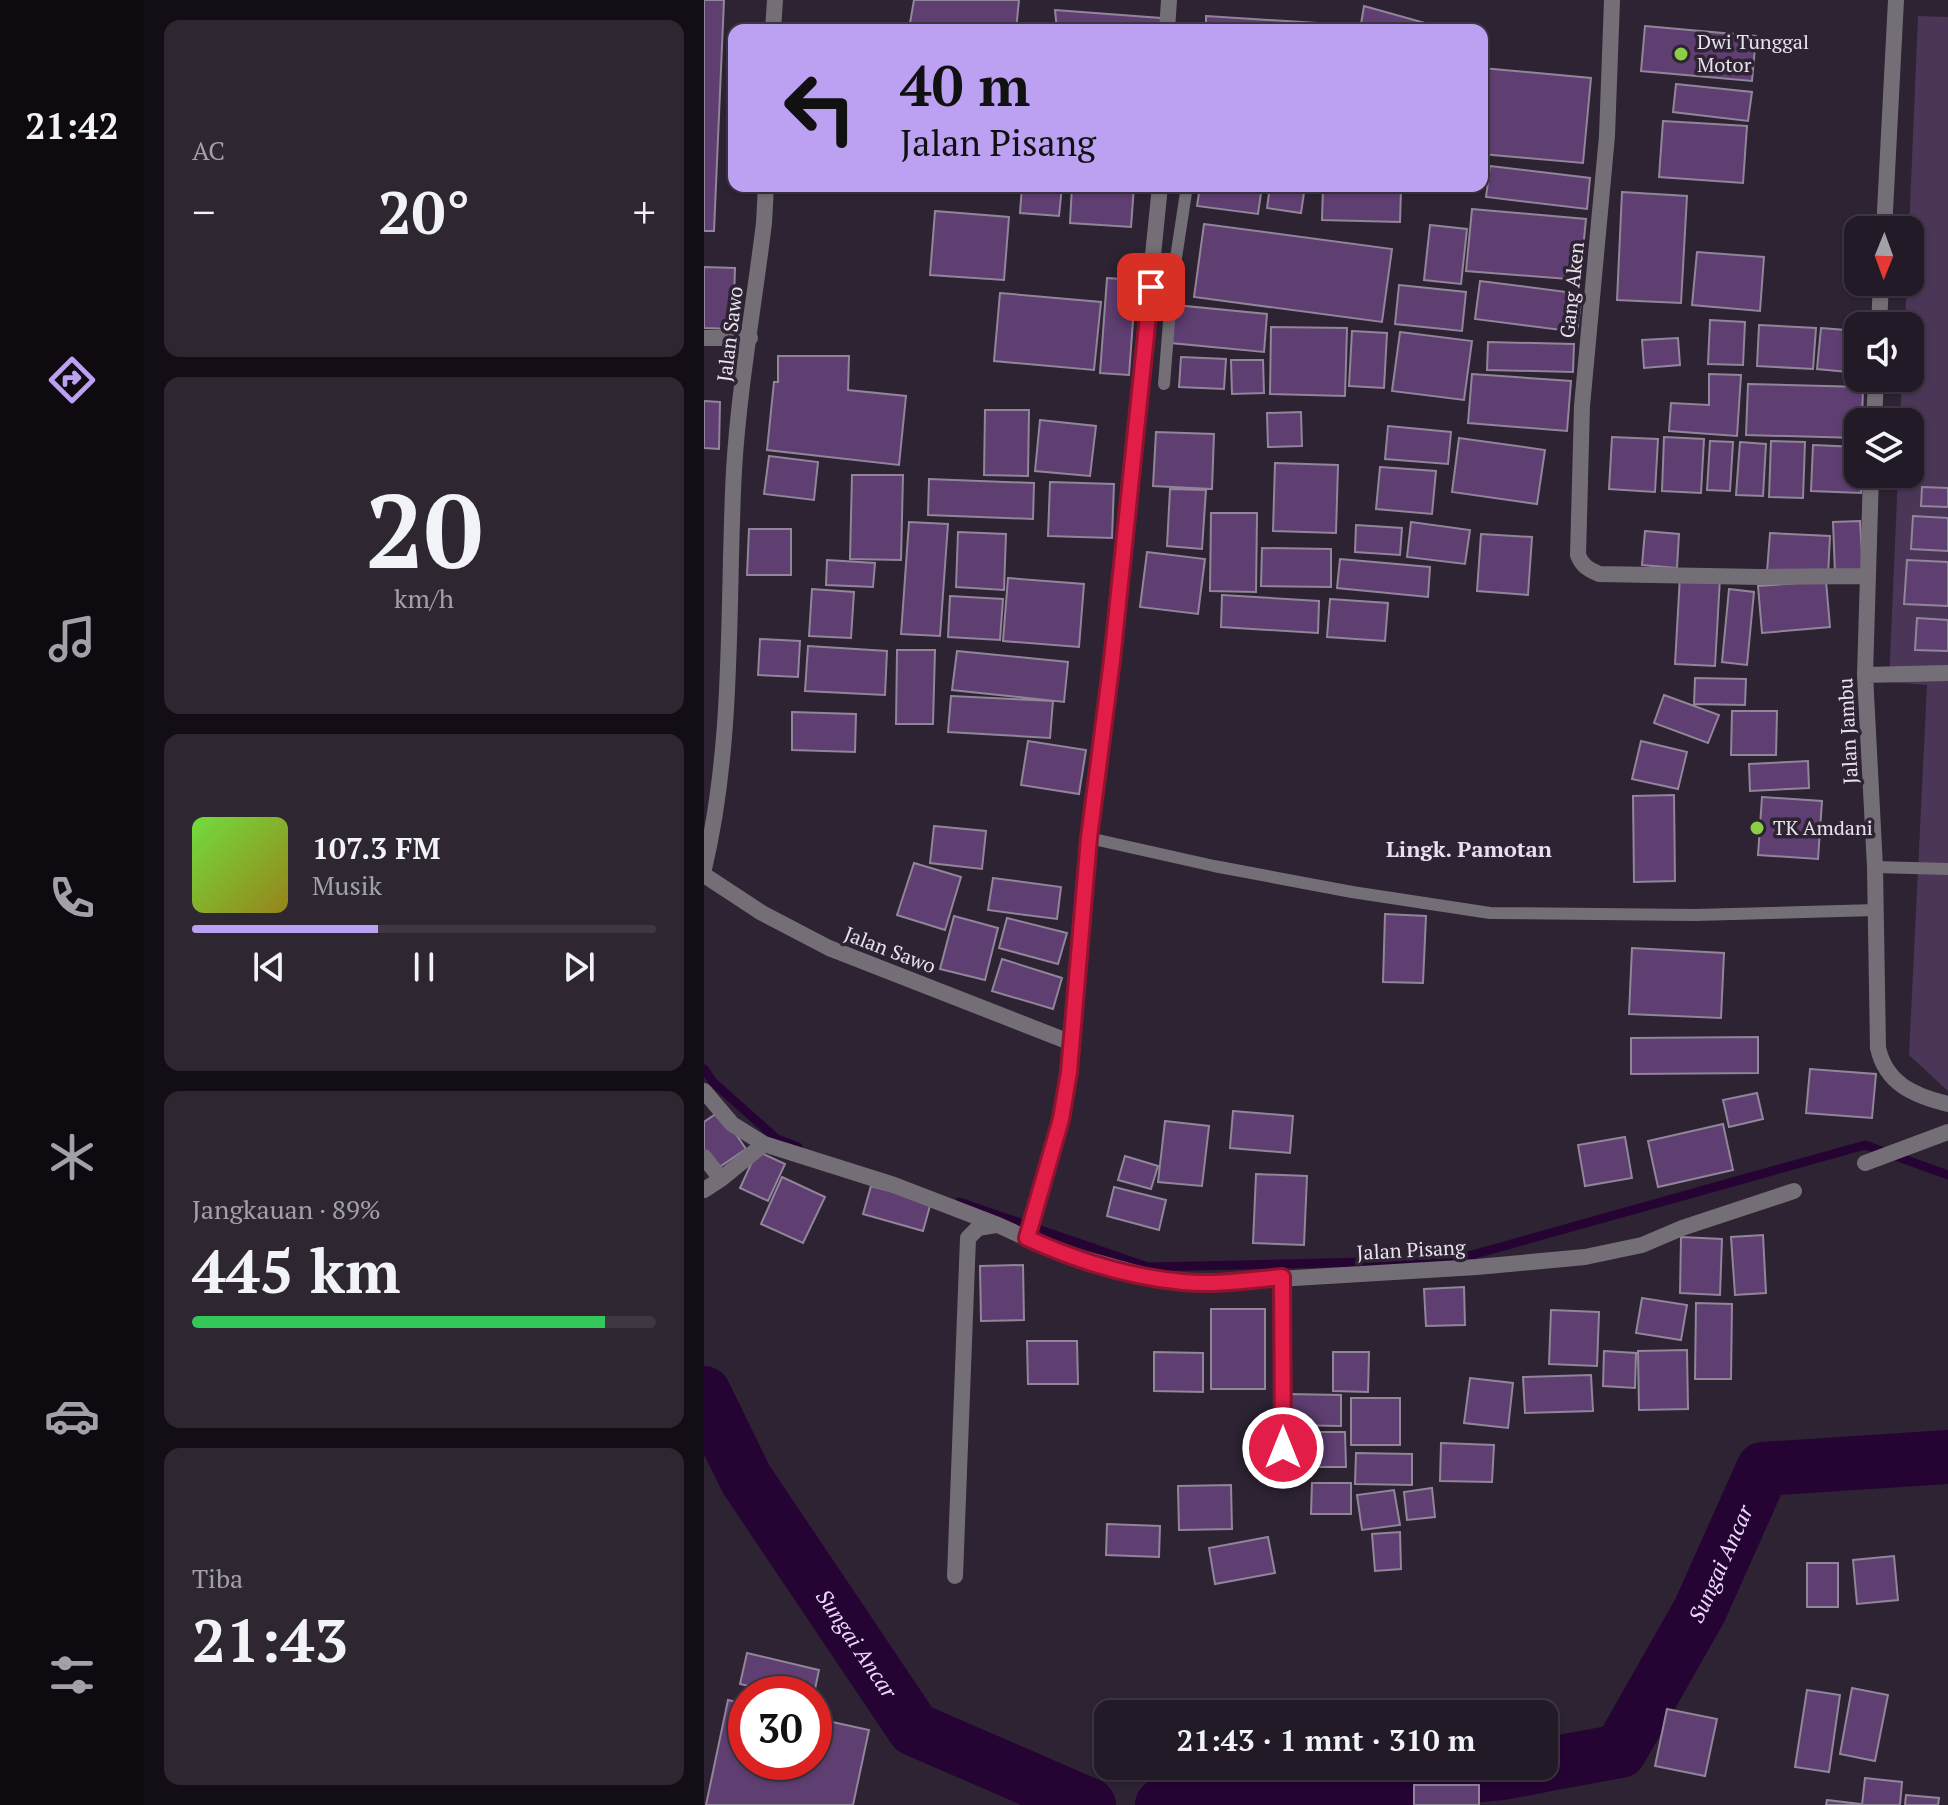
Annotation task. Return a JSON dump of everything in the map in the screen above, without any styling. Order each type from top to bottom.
[{"type":"street","points":[[773,24],[775,0]]},
{"type":"street","points":[[1167,24],[1169,0]]},
{"type":"street","name":"Gang Aken","points":[[1612,0],[1607,136],[1585,362],[1578,555],[1587,569],[1599,574],[1866,576]]},
{"type":"street","points":[[1885,216],[1896,0]]},
{"type":"street","name":"Jalan Sawo","points":[[766,192],[734,467],[725,715],[717,803],[704,872],[762,913],[829,948],[1072,1043]]},
{"type":"street","points":[[1028,1234],[1061,1119],[1072,1043],[1089,838],[1112,660],[1159,192]]},
{"type":"street","points":[[704,338],[750,338]]},
{"type":"street","name":"Jalan Jambu","points":[[1870,488],[1865,675],[1875,867],[1880,1057],[1889,1074],[1902,1087],[1941,1102]]},
{"type":"street","points":[[1865,675],[1948,673]]},
{"type":"street","name":"Jalan Pisang","points":[[704,1091],[732,1124],[764,1144],[894,1185],[1028,1234],[1053,1250],[1154,1278],[1211,1283],[1477,1267],[1585,1257],[1642,1245],[1682,1228],[1794,1191]]},
{"type":"street","points":[[1865,1163],[1948,1132]]},
{"type":"street","points":[[704,1190],[764,1144]]},
{"type":"street","points":[[704,1157],[721,1179]]},
{"type":"street","points":[[955,1576],[968,1238],[978,1228],[998,1225]]},
{"type":"street","points":[[1282,1277],[1283,1448]]},
{"type":"lane","points":[[1164,384],[1172,284],[1186,192]]},
{"type":"lane","points":[[1089,838],[1244,872],[1490,913],[1695,915],[1876,910]]},
{"type":"lane","points":[[1875,867],[1948,869]]},
{"type":"shaded area","points":[[1918,16],[1948,17],[1948,1091],[1909,1055],[1927,685],[1889,682],[1897,488],[1924,488],[1924,408],[1901,408],[1901,392],[1924,392],[1924,312],[1906,312],[1906,296],[1924,296],[1924,216],[1910,216]]},
{"type":"building","points":[[704,0],[724,0],[714,231],[704,231]]},
{"type":"building","points":[[914,0],[1019,0],[1017,24],[910,23]]},
{"type":"building","points":[[1364,6],[1425,23],[1425,24],[1361,24]]},
{"type":"building","points":[[1055,10],[1161,18],[1161,24],[1056,24]]},
{"type":"building","points":[[1206,16],[1317,23],[1317,24],[1206,24]]},
{"type":"building","points":[[1645,26],[1756,36],[1752,81],[1641,71]]},
{"type":"building","points":[[1488,69],[1591,78],[1583,163],[1488,155]]},
{"type":"building","points":[[1676,84],[1752,92],[1748,121],[1673,112]]},
{"type":"building","points":[[1663,121],[1747,126],[1743,183],[1659,177]]},
{"type":"building","points":[[1490,166],[1590,178],[1587,209],[1486,197]]},
{"type":"building","points":[[1022,192],[1061,192],[1059,216],[1020,213]]},
{"type":"building","points":[[1072,192],[1134,192],[1131,227],[1070,223]]},
{"type":"building","points":[[1199,192],[1261,192],[1258,214],[1197,206]]},
{"type":"building","points":[[1269,192],[1304,192],[1301,213],[1267,208]]},
{"type":"building","points":[[1323,192],[1401,192],[1400,222],[1322,220]]},
{"type":"building","points":[[1622,192],[1687,196],[1681,303],[1617,300]]},
{"type":"building","points":[[1472,209],[1586,219],[1580,280],[1466,271]]},
{"type":"building","points":[[935,211],[1009,217],[1004,280],[930,275]]},
{"type":"building","points":[[1204,224],[1392,249],[1382,322],[1194,297]]},
{"type":"building","points":[[1430,225],[1467,229],[1461,284],[1424,280]]},
{"type":"building","points":[[1697,252],[1764,257],[1760,311],[1692,305]]},
{"type":"building","points":[[704,267],[735,268],[733,329],[704,328]]},
{"type":"building","points":[[1107,278],[1136,280],[1129,375],[1100,373]]},
{"type":"building","points":[[1480,281],[1582,294],[1577,332],[1475,319]]},
{"type":"building","points":[[1399,285],[1466,292],[1462,331],[1395,324]]},
{"type":"building","points":[[1000,293],[1101,302],[1094,370],[994,361]]},
{"type":"building","points":[[1175,305],[1267,314],[1264,352],[1171,343]]},
{"type":"building","points":[[1710,320],[1745,322],[1743,365],[1708,364]]},
{"type":"building","points":[[1759,325],[1816,328],[1813,369],[1757,366]]},
{"type":"building","points":[[1271,327],[1347,328],[1345,396],[1270,394]]},
{"type":"building","points":[[1821,328],[1844,330],[1844,372],[1817,369]]},
{"type":"building","points":[[1352,331],[1387,333],[1384,388],[1349,386]]},
{"type":"building","points":[[1400,332],[1472,341],[1464,400],[1392,391]]},
{"type":"building","points":[[1678,338],[1680,365],[1644,368],[1642,340]]},
{"type":"building","points":[[1488,342],[1574,344],[1573,372],[1487,370]]},
{"type":"building","points":[[778,356],[849,356],[848,390],[906,396],[899,465],[767,450],[774,382],[778,382]]},
{"type":"building","points":[[1181,357],[1226,359],[1224,389],[1179,387]]},
{"type":"building","points":[[1231,360],[1263,360],[1264,393],[1232,394]]},
{"type":"building","points":[[1472,374],[1571,381],[1567,431],[1468,423]]},
{"type":"building","points":[[1709,374],[1741,375],[1737,436],[1669,431],[1671,403],[1709,405]]},
{"type":"building","points":[[1748,384],[1844,387],[1844,392],[1863,392],[1862,408],[1844,408],[1844,438],[1746,435]]},
{"type":"building","points":[[704,401],[720,402],[719,449],[704,448]]},
{"type":"building","points":[[985,410],[1029,410],[1028,476],[984,475]]},
{"type":"building","points":[[1301,412],[1302,446],[1268,447],[1267,413]]},
{"type":"building","points":[[1040,420],[1096,426],[1090,476],[1035,471]]},
{"type":"building","points":[[1388,426],[1451,432],[1448,464],[1385,459]]},
{"type":"building","points":[[1156,432],[1214,434],[1212,489],[1153,486]]},
{"type":"building","points":[[1612,437],[1658,439],[1655,492],[1609,489]]},
{"type":"building","points":[[1664,437],[1704,439],[1701,493],[1662,491]]},
{"type":"building","points":[[1459,438],[1545,450],[1537,504],[1452,492]]},
{"type":"building","points":[[1710,441],[1733,442],[1730,491],[1707,490]]},
{"type":"building","points":[[1771,441],[1805,442],[1803,498],[1769,497]]},
{"type":"building","points":[[1740,442],[1766,444],[1763,496],[1736,495]]},
{"type":"building","points":[[1813,445],[1844,446],[1844,488],[1861,488],[1861,493],[1811,491]]},
{"type":"building","points":[[769,456],[818,462],[814,500],[764,494]]},
{"type":"building","points":[[1275,463],[1338,465],[1336,533],[1273,531]]},
{"type":"building","points":[[1380,467],[1436,471],[1432,514],[1376,509]]},
{"type":"building","points":[[852,475],[903,475],[901,560],[850,559]]},
{"type":"building","points":[[929,479],[1034,483],[1033,519],[928,515]]},
{"type":"building","points":[[1050,482],[1114,484],[1112,538],[1048,536]]},
{"type":"building","points":[[1922,488],[1948,488],[1948,507],[1921,506]]},
{"type":"building","points":[[1170,489],[1206,490],[1202,549],[1167,546]]},
{"type":"building","points":[[1211,513],[1257,513],[1256,592],[1210,591]]},
{"type":"building","points":[[1913,516],[1948,518],[1948,551],[1911,549]]},
{"type":"building","points":[[1860,521],[1863,572],[1835,573],[1833,522]]},
{"type":"building","points":[[909,522],[948,524],[940,636],[901,634]]},
{"type":"building","points":[[1411,522],[1470,530],[1465,564],[1407,557]]},
{"type":"building","points":[[1356,525],[1402,528],[1400,555],[1355,552]]},
{"type":"building","points":[[749,529],[791,529],[791,575],[747,575]]},
{"type":"building","points":[[1645,531],[1679,534],[1677,568],[1642,565]]},
{"type":"building","points":[[958,532],[1006,534],[1004,590],[956,587]]},
{"type":"building","points":[[1770,533],[1830,536],[1828,576],[1767,572]]},
{"type":"building","points":[[1481,534],[1532,537],[1528,595],[1477,591]]},
{"type":"building","points":[[1262,548],[1331,549],[1331,587],[1261,586]]},
{"type":"building","points":[[1147,552],[1205,559],[1198,614],[1140,607]]},
{"type":"building","points":[[1340,559],[1430,567],[1428,597],[1337,588]]},
{"type":"building","points":[[827,560],[875,563],[873,587],[826,585]]},
{"type":"building","points":[[1907,560],[1948,562],[1948,606],[1904,604]]},
{"type":"building","points":[[1680,576],[1720,578],[1715,666],[1675,664]]},
{"type":"building","points":[[1008,578],[1084,584],[1079,647],[1003,641]]},
{"type":"building","points":[[1826,581],[1830,627],[1762,633],[1758,586]]},
{"type":"building","points":[[812,589],[854,592],[851,638],[809,636]]},
{"type":"building","points":[[1729,589],[1754,592],[1747,665],[1722,662]]},
{"type":"building","points":[[1222,595],[1319,601],[1318,633],[1221,627]]},
{"type":"building","points":[[950,596],[1003,599],[1000,640],[948,637]]},
{"type":"building","points":[[1330,599],[1388,603],[1385,641],[1327,637]]},
{"type":"building","points":[[1917,618],[1948,620],[1948,651],[1915,650]]},
{"type":"building","points":[[760,639],[800,641],[798,677],[758,675]]},
{"type":"building","points":[[808,646],[887,651],[885,695],[805,691]]},
{"type":"building","points":[[897,650],[935,650],[933,724],[896,724]]},
{"type":"building","points":[[957,651],[1068,662],[1064,702],[952,690]]},
{"type":"building","points":[[1695,678],[1746,679],[1745,705],[1694,704]]},
{"type":"building","points":[[1664,695],[1719,715],[1708,743],[1654,723]]},
{"type":"building","points":[[951,696],[1053,701],[1050,738],[948,732]]},
{"type":"building","points":[[1732,711],[1777,711],[1776,755],[1731,755]]},
{"type":"building","points":[[792,712],[856,714],[855,752],[792,750]]},
{"type":"building","points":[[1028,741],[1086,750],[1079,794],[1021,785]]},
{"type":"building","points":[[1641,741],[1687,752],[1678,789],[1632,779]]},
{"type":"building","points":[[1808,761],[1809,788],[1750,791],[1749,764]]},
{"type":"building","points":[[1674,795],[1675,881],[1634,882],[1633,796]]},
{"type":"building","points":[[1762,797],[1822,801],[1818,859],[1758,855]]},
{"type":"building","points":[[934,826],[986,831],[982,869],[930,863]]},
{"type":"building","points":[[914,863],[961,877],[945,930],[897,915]]},
{"type":"building","points":[[993,878],[1061,887],[1057,919],[988,910]]},
{"type":"building","points":[[1385,914],[1426,916],[1423,983],[1383,982]]},
{"type":"building","points":[[954,916],[998,928],[985,980],[940,969]]},
{"type":"building","points":[[1007,918],[1067,933],[1058,964],[999,948]]},
{"type":"building","points":[[1632,948],[1724,953],[1721,1018],[1629,1014]]},
{"type":"building","points":[[1002,959],[1062,978],[1053,1009],[992,991]]},
{"type":"building","points":[[1758,1037],[1758,1073],[1631,1074],[1631,1038]]},
{"type":"building","points":[[1810,1069],[1876,1074],[1872,1118],[1806,1113]]},
{"type":"building","points":[[1757,1093],[1763,1119],[1729,1127],[1723,1100]]},
{"type":"building","points":[[720,1111],[746,1149],[715,1170],[704,1154],[704,1122]]},
{"type":"building","points":[[1233,1111],[1293,1116],[1290,1153],[1230,1148]]},
{"type":"building","points":[[1165,1121],[1209,1126],[1202,1186],[1158,1182]]},
{"type":"building","points":[[1723,1124],[1733,1170],[1658,1187],[1648,1141]]},
{"type":"building","points":[[1625,1137],[1632,1178],[1585,1186],[1578,1145]]},
{"type":"building","points":[[757,1151],[785,1164],[768,1201],[740,1188]]},
{"type":"building","points":[[1125,1156],[1158,1166],[1151,1189],[1118,1180]]},
{"type":"building","points":[[1256,1174],[1307,1176],[1304,1245],[1253,1243]]},
{"type":"building","points":[[782,1177],[825,1197],[803,1243],[761,1224]]},
{"type":"building","points":[[871,1186],[931,1202],[923,1231],[863,1214]]},
{"type":"building","points":[[1114,1187],[1166,1200],[1159,1230],[1107,1216]]},
{"type":"building","points":[[1763,1235],[1766,1293],[1735,1295],[1731,1237]]},
{"type":"building","points":[[1681,1237],[1722,1239],[1720,1295],[1680,1293]]},
{"type":"building","points":[[1023,1265],[1024,1320],[981,1321],[980,1266]]},
{"type":"building","points":[[1464,1287],[1465,1325],[1426,1326],[1424,1289]]},
{"type":"building","points":[[1642,1298],[1687,1305],[1681,1340],[1636,1333]]},
{"type":"building","points":[[1696,1303],[1732,1304],[1731,1379],[1695,1379]]},
{"type":"building","points":[[1211,1309],[1265,1309],[1265,1389],[1211,1389]]},
{"type":"building","points":[[1551,1310],[1599,1312],[1597,1366],[1549,1364]]},
{"type":"building","points":[[1027,1341],[1077,1341],[1078,1384],[1028,1384]]},
{"type":"building","points":[[1687,1350],[1688,1409],[1639,1410],[1638,1351]]},
{"type":"building","points":[[1604,1351],[1636,1353],[1635,1388],[1603,1386]]},
{"type":"building","points":[[1154,1352],[1203,1353],[1203,1392],[1154,1391]]},
{"type":"building","points":[[1333,1352],[1369,1352],[1368,1392],[1333,1391]]},
{"type":"building","points":[[1591,1375],[1593,1411],[1525,1413],[1523,1377]]},
{"type":"building","points":[[1470,1378],[1513,1383],[1508,1428],[1464,1423]]},
{"type":"building","points":[[1289,1394],[1341,1395],[1341,1426],[1289,1425]]},
{"type":"building","points":[[1351,1398],[1400,1398],[1400,1445],[1351,1445]]},
{"type":"building","points":[[1290,1432],[1345,1432],[1346,1467],[1290,1467]]},
{"type":"building","points":[[1441,1443],[1494,1445],[1492,1482],[1440,1481]]},
{"type":"building","points":[[1356,1453],[1412,1454],[1412,1485],[1355,1484]]},
{"type":"building","points":[[1312,1483],[1351,1483],[1351,1514],[1311,1514]]},
{"type":"building","points":[[1231,1485],[1232,1529],[1179,1530],[1178,1486]]},
{"type":"building","points":[[1432,1488],[1435,1517],[1407,1520],[1404,1492]]},
{"type":"building","points":[[1394,1490],[1400,1525],[1362,1530],[1357,1495]]},
{"type":"building","points":[[1107,1524],[1160,1526],[1159,1557],[1106,1555]]},
{"type":"building","points":[[1400,1532],[1401,1569],[1375,1571],[1372,1534]]},
{"type":"building","points":[[1268,1537],[1275,1573],[1215,1584],[1209,1548]]},
{"type":"building","points":[[1894,1556],[1898,1600],[1857,1604],[1853,1560]]},
{"type":"building","points":[[1807,1563],[1838,1563],[1838,1607],[1807,1607]]},
{"type":"building","points":[[747,1653],[819,1670],[818,1676],[742,1676]]},
{"type":"building","points":[[1852,1688],[1888,1695],[1875,1761],[1840,1754]]},
{"type":"building","points":[[1807,1690],[1840,1695],[1829,1772],[1795,1767]]},
{"type":"building","points":[[728,1700],[728,1780],[832,1780],[832,1722],[869,1730],[853,1805],[706,1805]]},
{"type":"building","points":[[1667,1709],[1717,1719],[1705,1776],[1655,1766]]},
{"type":"building","points":[[1865,1778],[1902,1782],[1900,1805],[1862,1805]]},
{"type":"building","points":[[1414,1785],[1479,1785],[1479,1805],[1414,1805]]},
{"type":"building","points":[[1906,1795],[1939,1798],[1938,1805],[1905,1805]]},
{"type":"building","points":[[1827,1800],[1860,1804],[1860,1805],[1826,1805]]},
{"type":"waterway","points":[[704,1069],[713,1082],[777,1139],[798,1147]]},
{"type":"waterway","points":[[959,1202],[1148,1267],[1454,1260],[1865,1145],[1948,1175]]},
{"type":"waterway","name":"Sungai Ancar","points":[[704,1393],[746,1479],[914,1729],[1089,1805]]},
{"type":"waterway","name":"Sungai Ancar","points":[[1558,1762],[1620,1751],[1700,1610],[1763,1469],[1948,1457]]},
{"type":"waterway","name":"Sungai Ancar","points":[[1162,1805],[1428,1780]]},
{"type":"place","name":"Dwi Tunggal Motor","points":[[1681,54]]},
{"type":"place","name":"TK Amdani","points":[[1757,828]]},
{"type":"district","name":"Lingk. Pamotan","points":[[1469,849]]},
{"type":"route","points":[[1151,287],[1112,660],[1089,838],[1069,1072],[1061,1119],[1027,1238],[1100,1265],[1154,1278],[1211,1283],[1282,1277],[1283,1448]]}]
